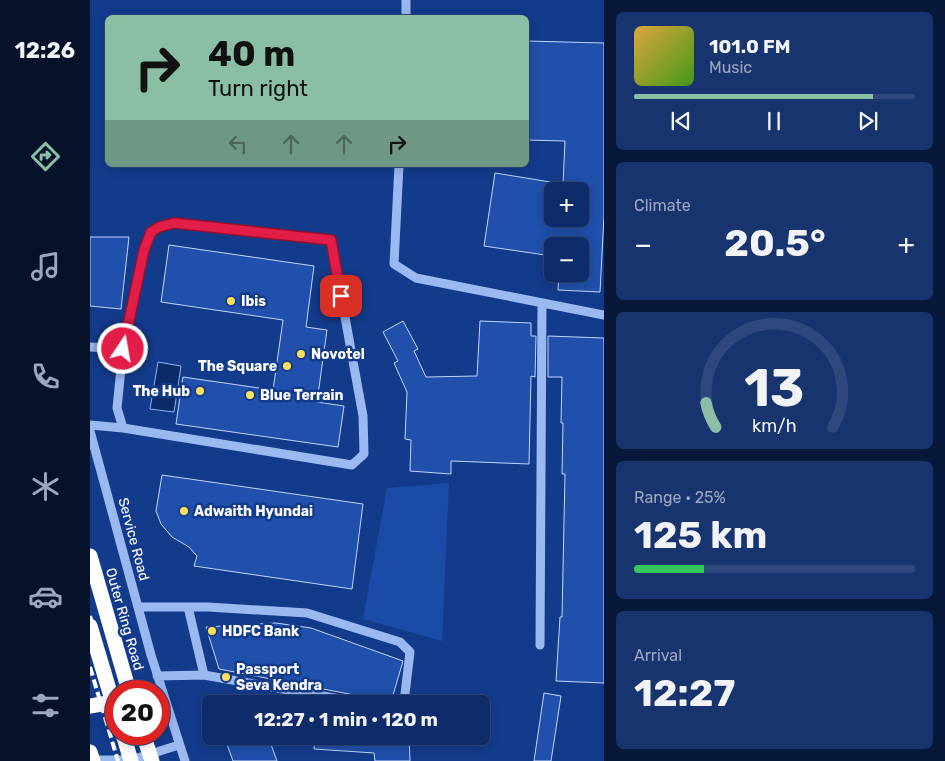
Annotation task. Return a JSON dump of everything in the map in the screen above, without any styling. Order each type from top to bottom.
[{"type":"highway","name":"Outer Ring Road","points":[[90,556],[126,680]]},
{"type":"highway","points":[[90,626],[106,680]]},
{"type":"highway","points":[[90,706],[105,707]]},
{"type":"highway","points":[[126,745],[131,761]]},
{"type":"highway","points":[[147,745],[152,761]]},
{"type":"highway","points":[[90,752],[92,760]]},
{"type":"street","points":[[406,0],[406,15]]},
{"type":"street","points":[[399,167],[394,264],[416,278],[604,315]]},
{"type":"street","points":[[90,425],[123,428],[352,465],[364,454],[363,416],[331,240],[174,223],[159,227],[151,232],[144,250],[123,349],[117,408],[123,428]]},
{"type":"street","points":[[540,645],[542,303]]},
{"type":"street","points":[[90,347],[123,349]]},
{"type":"street","name":"Service Road","points":[[90,430],[157,676],[185,761]]},
{"type":"street","points":[[138,606],[253,609],[307,613],[400,642],[410,652],[405,695]]},
{"type":"street","points":[[188,607],[204,675]]},
{"type":"street","points":[[157,676],[204,675],[317,695]]},
{"type":"street","points":[[92,760],[131,761],[179,745]]},
{"type":"shaded area","points":[[158,362],[181,366],[174,412],[150,409]]},
{"type":"shaded area","points":[[449,483],[442,641],[363,619],[387,488]]},
{"type":"building","points":[[529,41],[604,43],[604,216],[600,292],[558,290],[558,282],[589,282],[589,237],[544,237],[544,255],[484,246],[495,173],[551,182],[544,182],[544,227],[589,227],[589,182],[563,182],[565,141],[529,140]]},
{"type":"building","points":[[90,237],[129,237],[121,309],[90,306]]},
{"type":"building","name":"Novotel","points":[[169,245],[314,266],[306,327],[327,330],[317,402],[344,406],[338,447],[176,424],[183,377],[273,390],[283,320],[161,302]]},
{"type":"building","points":[[403,321],[418,349],[414,351],[426,377],[477,376],[480,321],[531,323],[531,336],[536,336],[535,377],[531,376],[529,464],[451,461],[451,474],[410,471],[411,440],[405,439],[407,392],[394,363],[398,361],[383,332]]},
{"type":"building","points":[[548,336],[604,338],[604,683],[556,681],[560,617],[562,617],[565,474],[562,474],[562,377],[548,377]]},
{"type":"building","points":[[162,475],[363,504],[352,589],[194,566],[197,556],[189,547],[172,537],[161,524],[156,511]]},
{"type":"building","points":[[276,623],[311,628],[403,661],[393,695],[355,695],[219,669],[206,627]]},
{"type":"building","points":[[544,693],[561,696],[551,761],[534,761]]},
{"type":"building","points":[[227,745],[271,745],[277,761],[233,761]]},
{"type":"building","points":[[314,745],[409,745],[410,761],[375,761],[374,753],[314,749]]},
{"type":"railway","points":[[90,616],[109,680]]},
{"type":"railway","points":[[90,667],[118,761]]},
{"type":"railway","points":[[128,745],[133,761]]},
{"type":"place","name":"Ibis","points":[[231,301]]},
{"type":"place","name":"Novotel","points":[[301,354]]},
{"type":"place","name":"The Square","points":[[287,366]]},
{"type":"place","name":"The Hub","points":[[200,391]]},
{"type":"place","name":"Blue Terrain","points":[[250,395]]},
{"type":"place","name":"Adwaith Hyundai","points":[[184,511]]},
{"type":"place","name":"HDFC Bank","points":[[212,631]]},
{"type":"place","name":"Passport Seva Kendra","points":[[226,677]]},
{"type":"route","points":[[123,349],[144,250],[151,232],[159,227],[174,223],[331,240],[341,296]]}]
